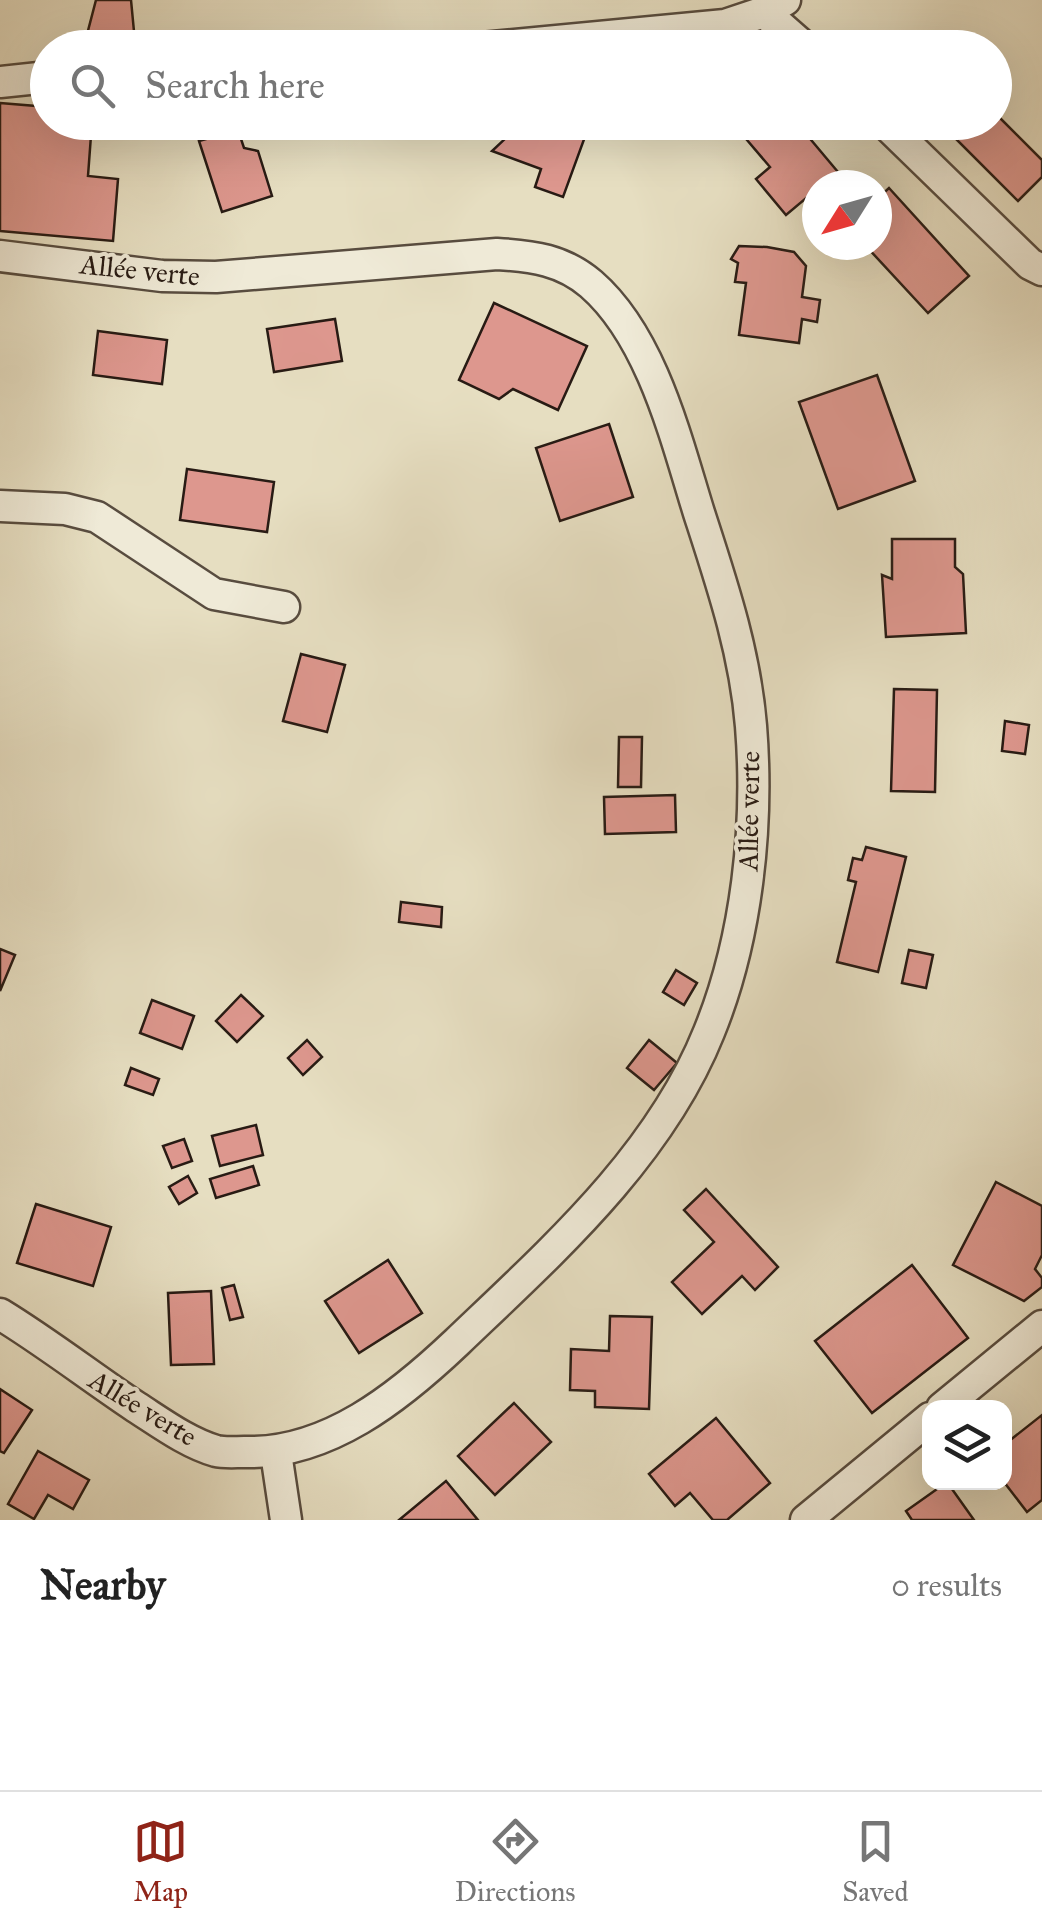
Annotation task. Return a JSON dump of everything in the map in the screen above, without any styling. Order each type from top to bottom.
[{"type":"street","points":[[696,30],[725,26],[774,6],[792,30]]},
{"type":"street","points":[[903,140],[1030,264],[1042,270]]},
{"type":"street","name":"Allée verte","points":[[0,256],[216,278],[497,254],[528,256],[572,270],[612,306],[648,365],[736,628],[751,728],[748,889],[726,982],[697,1060],[621,1177],[452,1346],[366,1416],[276,1454],[217,1451],[172,1430],[0,1314]]},
{"type":"street","points":[[0,506],[64,509],[96,517],[214,594],[284,607]]},
{"type":"street","points":[[952,1400],[1042,1326]]},
{"type":"street","points":[[806,1520],[922,1425]]},
{"type":"street","points":[[276,1454],[286,1520]]},
{"type":"building","points":[[96,0],[131,0],[134,30],[88,30]]},
{"type":"building","points":[[0,103],[30,106],[30,140],[91,140],[88,176],[118,179],[113,241],[0,231]]},
{"type":"building","points":[[1012,130],[1042,160],[1042,177],[1018,201],[957,140],[1012,140]]},
{"type":"building","points":[[241,140],[244,148],[258,151],[272,196],[222,212],[199,141]]},
{"type":"building","points":[[504,140],[584,140],[563,197],[535,187],[541,169],[492,151]]},
{"type":"building","points":[[747,140],[811,140],[836,170],[802,170],[802,202],[786,215],[756,179],[770,167]]},
{"type":"building","points":[[892,191],[969,276],[928,313],[879,260],[892,260]]},
{"type":"building","points":[[739,246],[794,252],[806,266],[802,297],[820,300],[817,322],[802,319],[799,343],[739,335],[746,283],[735,282],[738,263],[731,259]]},
{"type":"building","points":[[494,303],[587,346],[558,410],[513,389],[499,399],[459,380]]},
{"type":"building","points":[[335,319],[342,361],[274,372],[267,329]]},
{"type":"building","points":[[98,331],[167,340],[162,384],[93,375]]},
{"type":"building","points":[[877,375],[915,481],[838,509],[799,402]]},
{"type":"building","points":[[609,424],[633,497],[560,521],[536,448]]},
{"type":"building","points":[[187,469],[274,482],[267,532],[180,520]]},
{"type":"building","points":[[892,539],[955,539],[955,567],[963,574],[966,633],[886,637],[882,575],[892,579]]},
{"type":"building","points":[[301,654],[345,665],[327,732],[283,721]]},
{"type":"building","points":[[894,689],[937,690],[935,792],[891,791]]},
{"type":"building","points":[[1005,721],[1029,725],[1025,754],[1002,751]]},
{"type":"building","points":[[619,737],[642,737],[641,787],[618,787]]},
{"type":"building","points":[[675,795],[676,832],[605,834],[604,797]]},
{"type":"building","points":[[866,847],[906,857],[878,972],[837,962],[856,882],[848,880],[853,858],[862,860]]},
{"type":"building","points":[[401,902],[442,907],[441,927],[399,922]]},
{"type":"building","points":[[0,949],[15,955],[0,991]]},
{"type":"building","points":[[909,950],[933,955],[926,988],[902,983]]},
{"type":"building","points":[[676,970],[697,983],[684,1005],[663,992]]},
{"type":"building","points":[[241,995],[263,1016],[237,1042],[216,1021]]},
{"type":"building","points":[[152,1000],[194,1016],[182,1049],[140,1033]]},
{"type":"building","points":[[307,1040],[322,1057],[303,1075],[288,1058]]},
{"type":"building","points":[[649,1040],[677,1063],[654,1090],[627,1068]]},
{"type":"building","points":[[131,1068],[159,1079],[153,1095],[125,1085]]},
{"type":"building","points":[[256,1125],[263,1155],[220,1166],[212,1136]]},
{"type":"building","points":[[184,1139],[192,1161],[172,1168],[163,1146]]},
{"type":"building","points":[[253,1166],[259,1185],[216,1198],[210,1179]]},
{"type":"building","points":[[188,1176],[197,1193],[179,1204],[169,1187]]},
{"type":"building","points":[[996,1182],[1042,1206],[1042,1255],[1035,1269],[1042,1278],[1042,1287],[1024,1301],[953,1265]]},
{"type":"building","points":[[706,1189],[778,1267],[755,1290],[742,1276],[702,1314],[672,1282],[714,1242],[684,1210]]},
{"type":"building","points":[[36,1204],[111,1227],[93,1286],[17,1263]]},
{"type":"building","points":[[388,1260],[422,1313],[359,1353],[325,1301]]},
{"type":"building","points":[[912,1265],[968,1338],[872,1413],[815,1341]]},
{"type":"building","points":[[234,1285],[243,1317],[230,1320],[222,1288]]},
{"type":"building","points":[[211,1291],[214,1364],[171,1365],[168,1293]]},
{"type":"building","points":[[610,1316],[652,1317],[649,1409],[595,1407],[595,1391],[570,1390],[571,1349],[609,1351]]},
{"type":"building","points":[[0,1389],[32,1410],[4,1453],[0,1451]]},
{"type":"building","points":[[514,1403],[551,1442],[495,1495],[458,1456]]},
{"type":"building","points":[[1042,1415],[1042,1500],[1027,1512],[1010,1490],[1012,1439]]},
{"type":"building","points":[[716,1418],[770,1483],[727,1520],[713,1520],[690,1493],[675,1506],[649,1474]]},
{"type":"building","points":[[38,1451],[89,1480],[73,1509],[48,1495],[34,1519],[8,1504]]},
{"type":"building","points":[[446,1481],[478,1520],[399,1520]]},
{"type":"building","points":[[936,1490],[953,1490],[974,1520],[912,1520],[906,1511]]}]
